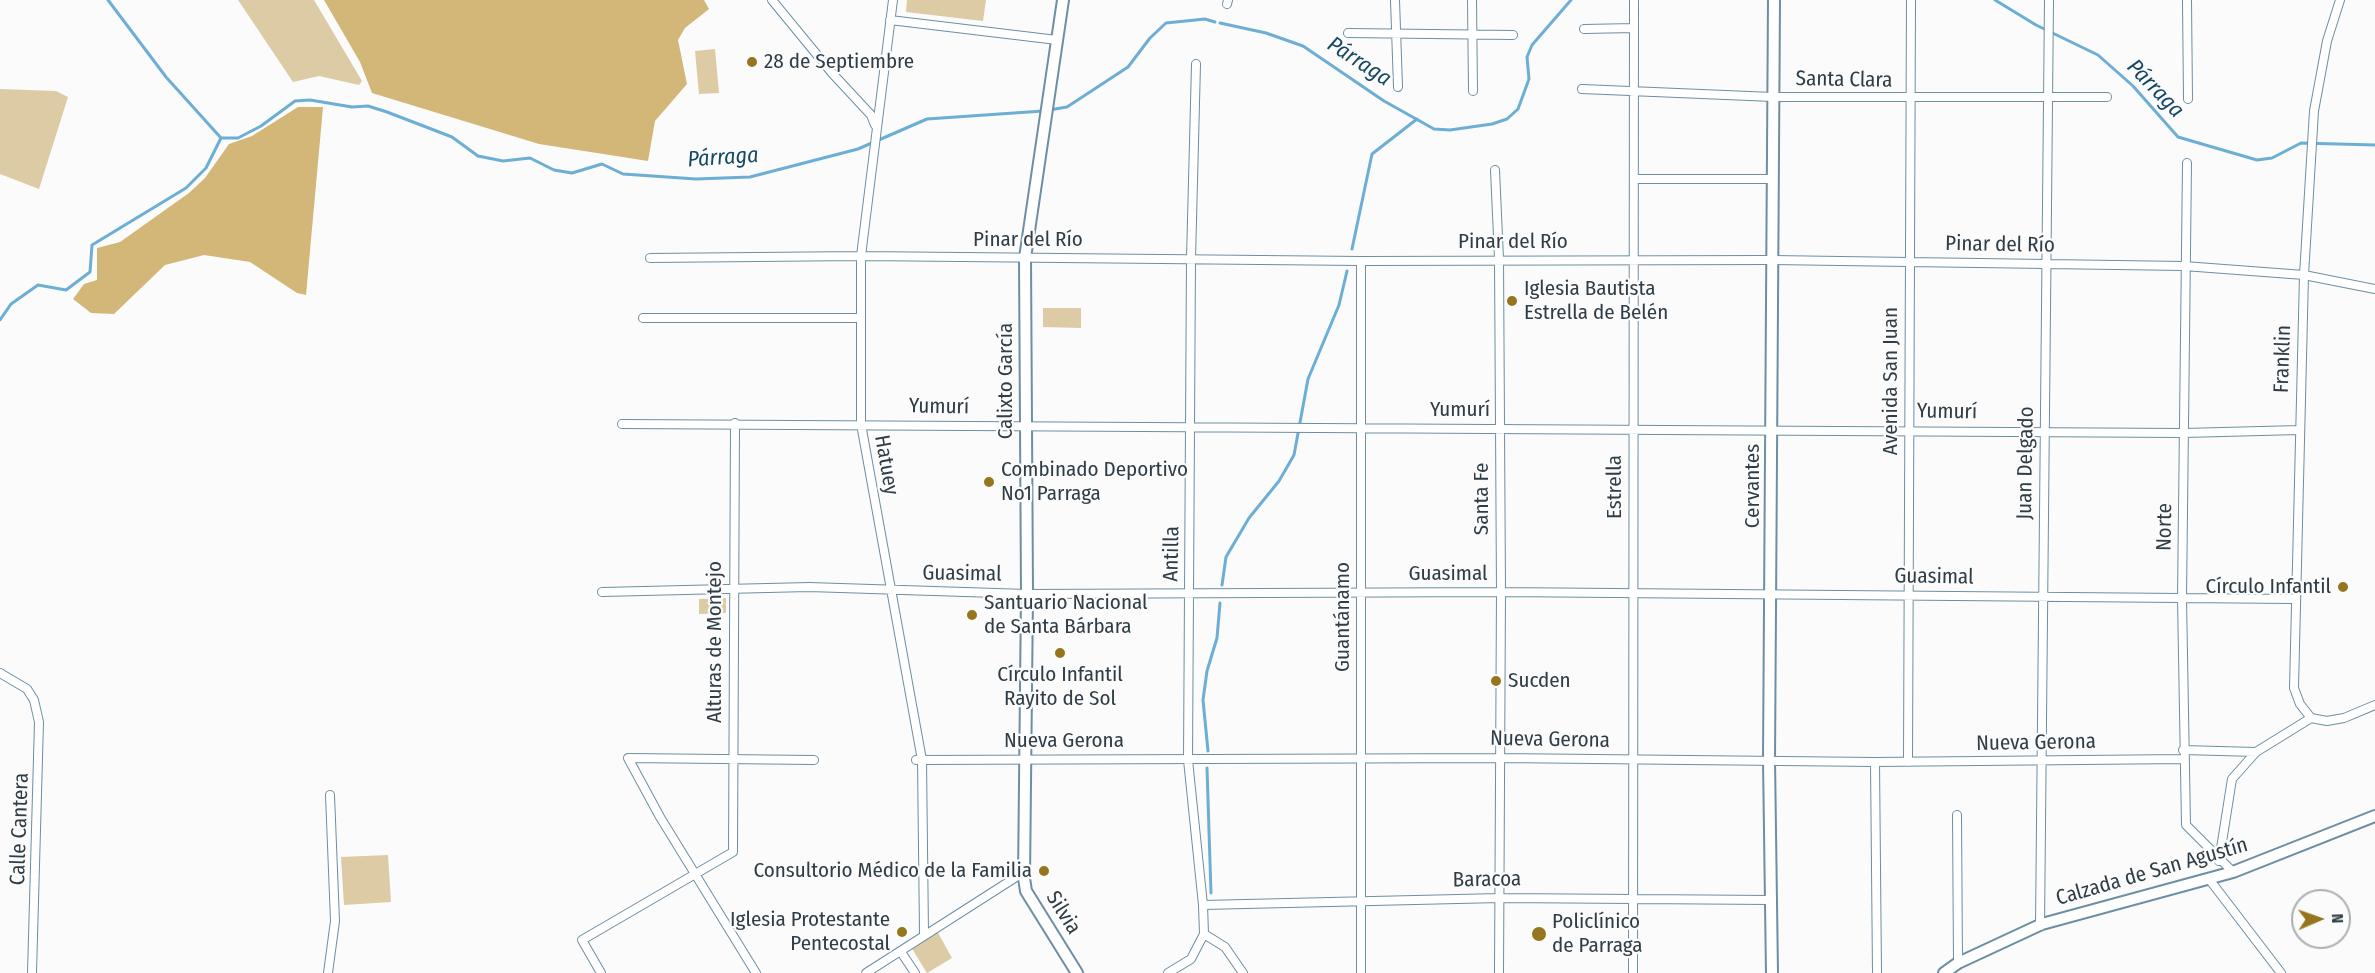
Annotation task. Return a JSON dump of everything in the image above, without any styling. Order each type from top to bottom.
[{"type":"main road","name":"Calixto García","points":[[1024,872],[1027,594],[1025,258],[1042,126],[1063,0]]},
{"type":"main road","name":"Cervantes","points":[[1772,973],[1769,760],[1772,594],[1774,0]]},
{"type":"main road","name":"Calzada de San Agustín","points":[[1944,973],[1958,963],[2040,926],[2233,872],[2375,816]]},
{"type":"main road","name":"Silvia","points":[[1024,872],[1026,891],[1077,973]]},
{"type":"street","points":[[772,0],[832,73],[872,115],[876,126]]},
{"type":"street","name":"Hatuey","points":[[893,0],[861,256],[859,318],[861,424],[919,760],[924,934]]},
{"type":"street","points":[[1395,0],[1398,87]]},
{"type":"street","points":[[1472,0],[1473,91]]},
{"type":"street","name":"Estrella","points":[[1633,973],[1634,0]]},
{"type":"street","name":"Avenida San Juan","points":[[1908,762],[1911,0]]},
{"type":"street","name":"Juan Delgado","points":[[2040,926],[2049,0]]},
{"type":"street","points":[[2187,0],[2188,99]]},
{"type":"street","name":"Franklin","points":[[2311,718],[2300,704],[2294,688],[2294,598],[2304,275],[2319,75],[2340,0]]},
{"type":"street","points":[[890,20],[1057,40]]},
{"type":"street","points":[[1584,29],[1634,28]]},
{"type":"street","points":[[1348,33],[1513,35]]},
{"type":"street","name":"Antilla","points":[[1196,64],[1191,259],[1192,425],[1188,760],[1204,934]]},
{"type":"street","name":"Santa Clara","points":[[1582,89],[1634,93],[1773,97],[1910,99],[2107,97]]},
{"type":"street","name":"Norte","points":[[2187,163],[2184,266],[2182,598],[2186,825],[2219,861],[2233,872]]},
{"type":"street","name":"Santa Fe","points":[[1495,170],[1499,259],[1501,592],[1499,973]]},
{"type":"street","points":[[1634,179],[1772,179]]},
{"type":"street","name":"Pinar del Río","points":[[650,258],[861,256],[1361,261],[1772,260],[2184,266],[2304,275],[2375,289]]},
{"type":"street","name":"Guantánamo","points":[[1361,261],[1361,973]]},
{"type":"street","points":[[643,318],[859,318]]},
{"type":"street","name":"Alturas de Montejo","points":[[695,873],[726,859],[733,852],[735,423]]},
{"type":"street","name":"Yumurí","points":[[622,424],[1910,429],[2184,433],[2299,429]]},
{"type":"street","name":"Guasimal","points":[[602,592],[733,591],[809,587],[1027,594],[1501,592],[2294,598]]},
{"type":"street","name":"Calle Cantera","points":[[0,673],[27,689],[34,699],[39,722],[32,973]]},
{"type":"street","points":[[2219,861],[2232,779],[2256,752],[2311,718],[2327,721],[2344,718],[2375,705]]},
{"type":"street","points":[[2183,750],[2256,752]]},
{"type":"street","points":[[756,973],[660,817],[628,758],[814,760]]},
{"type":"street","name":"Nueva Gerona","points":[[919,760],[1500,758],[1908,762],[2184,759]]},
{"type":"street","points":[[1875,762],[1877,973]]},
{"type":"street","points":[[328,973],[335,921],[330,795]]},
{"type":"street","points":[[1957,815],[1958,963]]},
{"type":"street","points":[[866,973],[1024,872]]},
{"type":"street","points":[[601,973],[582,940],[695,873]]},
{"type":"street","points":[[2209,879],[2281,973]]},
{"type":"street","name":"Baracoa","points":[[1203,905],[1500,898],[1772,900]]},
{"type":"street","points":[[1168,973],[1191,959],[1204,934],[1225,947],[1243,973]]},
{"type":"street","points":[[901,952],[915,973]]},
{"type":"shaded area","points":[[238,0],[314,0],[362,81],[359,85],[319,76],[293,82]]},
{"type":"shaded area","points":[[324,0],[704,0],[709,9],[685,28],[678,40],[687,84],[655,121],[648,161],[539,144],[372,93],[360,62]]},
{"type":"shaded area","points":[[907,0],[986,0],[983,21],[906,12]]},
{"type":"shaded area","points":[[715,49],[719,93],[699,94],[695,51]]},
{"type":"shaded area","points":[[0,89],[56,91],[68,97],[39,189],[0,174]]},
{"type":"shaded area","points":[[298,107],[323,107],[306,295],[297,293],[250,262],[204,255],[165,265],[114,314],[91,313],[73,299],[84,284],[97,280],[97,248],[120,242],[189,193],[205,178],[229,144],[252,136]]},
{"type":"shaded area","points":[[1043,308],[1081,308],[1081,328],[1043,327]]},
{"type":"shaded area","points":[[726,598],[726,613],[699,614],[699,599]]},
{"type":"shaded area","points":[[388,855],[391,902],[344,905],[341,857]]},
{"type":"shaded area","points":[[937,931],[952,958],[927,973],[911,947]]},
{"type":"waterway","points":[[108,0],[166,77],[221,138]]},
{"type":"waterway","name":"Párraga","points":[[1220,23],[1266,33],[1303,46],[1384,101],[1434,129],[1450,130],[1492,124],[1507,119],[1518,109],[1529,79],[1527,57],[1532,45],[1571,0]]},
{"type":"waterway","name":"Párraga","points":[[1995,0],[2036,25],[2098,55],[2133,86],[2178,137],[2257,160],[2272,158],[2301,143],[2375,145]]},
{"type":"waterway","name":"Párraga","points":[[1049,110],[1067,107],[1128,67],[1150,38],[1166,23],[1205,19],[1215,22]]},
{"type":"waterway","name":"Párraga","points":[[221,138],[238,138],[261,126],[295,101],[310,100],[352,107],[368,106],[387,112],[452,137],[478,156],[503,161],[530,158],[554,170],[572,173],[602,164],[623,174],[696,179],[750,177],[858,149],[927,119],[1043,111]]},
{"type":"waterway","points":[[1352,249],[1372,154],[1417,119]]},
{"type":"waterway","points":[[0,320],[11,304],[38,285],[66,290],[90,272],[92,245],[186,188],[206,168],[221,138]]},
{"type":"waterway","points":[[1222,585],[1226,557],[1249,518],[1279,481],[1294,455],[1308,379],[1339,305],[1347,271]]},
{"type":"waterway","points":[[1208,751],[1203,700],[1207,671],[1217,638],[1220,603]]},
{"type":"waterway","points":[[1207,768],[1211,893]]},
{"type":"place","name":"28 de Septiembre","points":[[752,62]]},
{"type":"place","name":"Iglesia Bautista Estrella de Belén","points":[[1512,301]]},
{"type":"place","name":"Combinado Deportivo No1 Parraga","points":[[989,482]]},
{"type":"place","name":"Círculo Infantil","points":[[2343,587]]},
{"type":"place","name":"Santuario Nacional de Santa Bárbara","points":[[972,615]]},
{"type":"place","name":"Círculo Infantil Rayito de Sol","points":[[1060,653]]},
{"type":"place","name":"Sucden","points":[[1496,681]]},
{"type":"place","name":"Consultorio Médico de la Familia","points":[[1044,871]]},
{"type":"place","name":"Iglesia Protestante Pentecostal","points":[[902,932]]},
{"type":"place","name":"Policlínico de Parraga","points":[[1539,934]]}]
